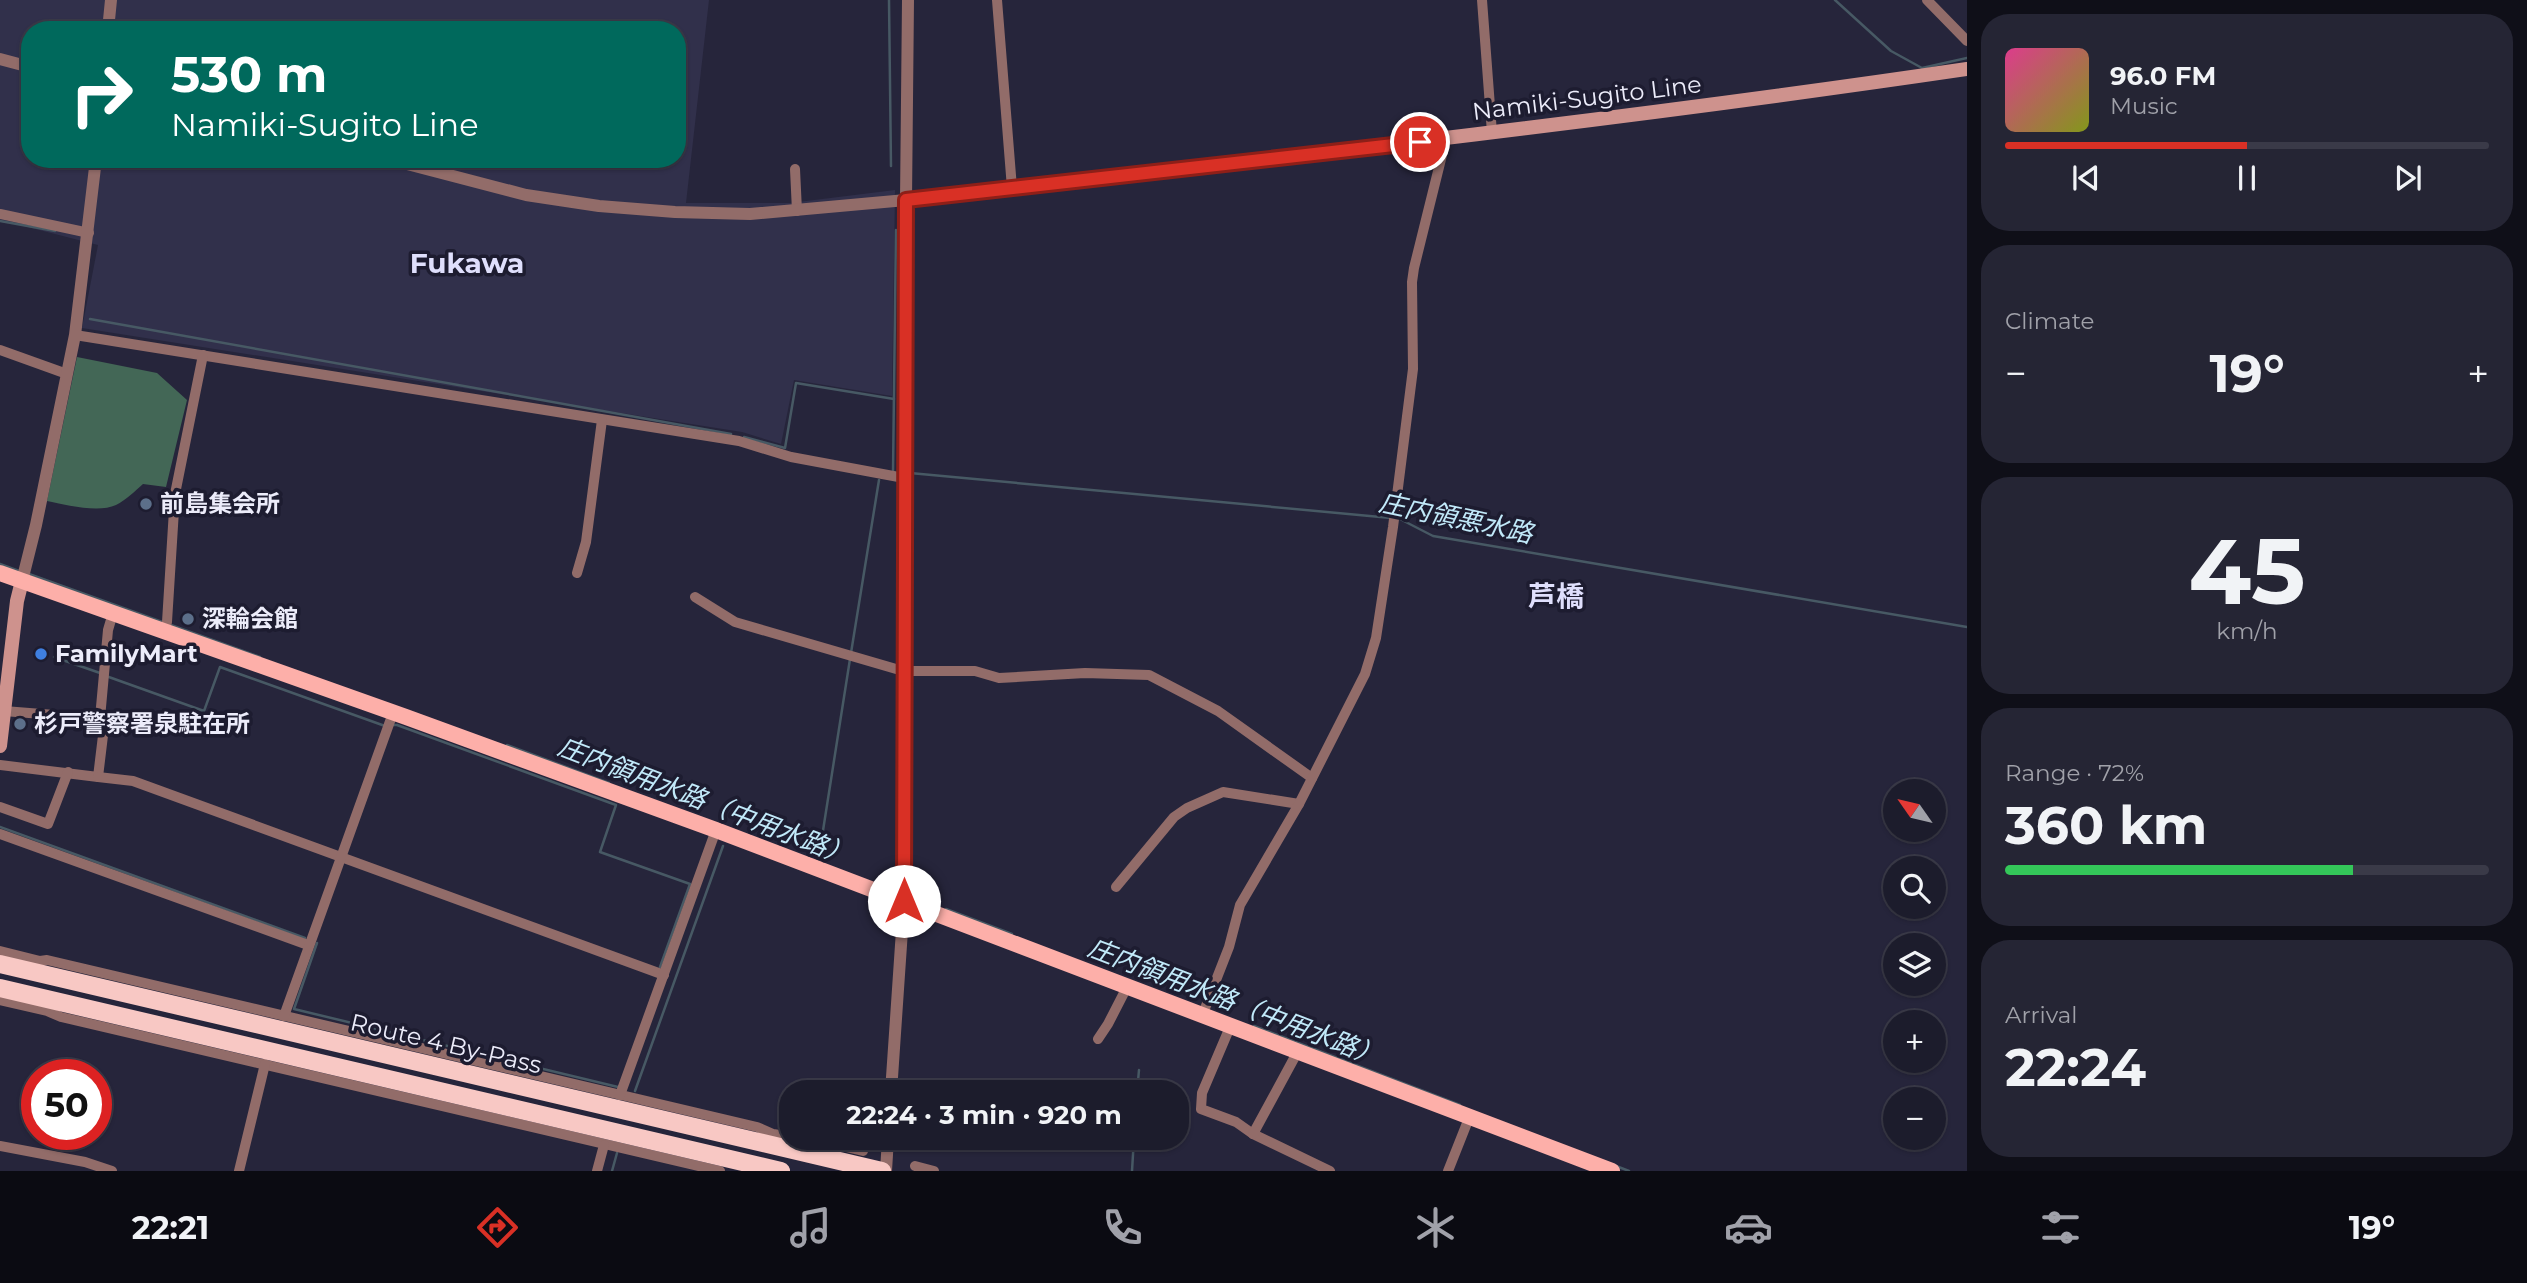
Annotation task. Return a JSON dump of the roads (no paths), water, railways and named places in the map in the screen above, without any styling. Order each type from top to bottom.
[{"type":"highway","name":"Route 4 By-Pass","points":[[11,963],[779,1140]]},
{"type":"highway","name":"Route 4 By-Pass","points":[[0,988],[35,1002],[281,1061],[781,1171]]},
{"type":"highway","name":"Route 4 By-Pass","points":[[814,1150],[884,1171]]},
{"type":"main road","name":"Namiki-Sugito Line","points":[[906,200],[1446,139],[1748,101],[1967,69]]},
{"type":"main road","points":[[904,901],[906,200]]},
{"type":"main road","points":[[0,573],[716,830],[1612,1171]]},
{"type":"main road","points":[[0,746],[17,601],[22,580]]},
{"type":"street","points":[[109,21],[111,0]]},
{"type":"street","points":[[422,168],[526,195],[598,206],[687,213],[750,214],[906,200],[908,0]]},
{"type":"street","points":[[997,0],[1012,188]]},
{"type":"street","points":[[1482,0],[1492,133]]},
{"type":"street","points":[[1927,0],[1967,41]]},
{"type":"street","points":[[0,59],[21,65]]},
{"type":"street","points":[[1202,1016],[1229,947],[1240,905],[1299,804],[1365,674],[1376,638],[1413,369],[1413,275],[1446,139]]},
{"type":"street","points":[[22,580],[75,335],[95,168]]},
{"type":"street","points":[[795,169],[797,211]]},
{"type":"street","points":[[0,214],[89,233]]},
{"type":"street","points":[[75,335],[739,441],[791,457],[904,478]]},
{"type":"street","points":[[0,350],[67,374]]},
{"type":"street","points":[[164,631],[167,622],[175,494],[203,355]]},
{"type":"street","points":[[577,573],[586,542],[602,420]]},
{"type":"street","points":[[695,597],[735,622],[903,671],[975,671],[999,678],[1086,673],[1149,675],[1218,711],[1312,778]]},
{"type":"street","points":[[100,718],[108,631],[113,613]]},
{"type":"street","points":[[284,1016],[393,713]]},
{"type":"street","points":[[3,718],[105,719],[98,777]]},
{"type":"street","points":[[0,765],[133,781],[664,975]]},
{"type":"street","points":[[0,807],[48,824],[68,772]]},
{"type":"street","points":[[1116,887],[1174,817],[1187,808],[1223,792],[1299,804]]},
{"type":"street","points":[[620,1095],[716,830]]},
{"type":"street","points":[[0,834],[308,945]]},
{"type":"street","points":[[892,1080],[904,901]]},
{"type":"street","points":[[0,951],[11,963],[47,960],[757,1127],[779,1137]]},
{"type":"street","points":[[1098,1039],[1127,987]]},
{"type":"street","points":[[0,1000],[35,1002],[61,1017],[265,1064],[281,1061],[604,1145],[720,1171]]},
{"type":"street","points":[[1230,1027],[1202,1093],[1201,1109],[1236,1122],[1253,1134],[1330,1171]]},
{"type":"street","points":[[1253,1134],[1298,1051]]},
{"type":"street","points":[[239,1171],[265,1064]]},
{"type":"street","points":[[1448,1171],[1469,1118]]},
{"type":"street","points":[[597,1171],[604,1145]]},
{"type":"street","points":[[0,1146],[85,1162],[112,1171]]},
{"type":"street","points":[[855,1150],[863,1152]]},
{"type":"street","points":[[884,1171],[887,1150]]},
{"type":"street","points":[[915,1166],[934,1171]]},
{"type":"waterway","points":[[889,0],[891,166]]},
{"type":"waterway","points":[[1835,0],[1891,51],[1922,68],[1967,58]]},
{"type":"waterway","points":[[0,221],[55,231]]},
{"type":"waterway","points":[[893,472],[896,230]]},
{"type":"waterway","points":[[90,319],[731,434]]},
{"type":"waterway","points":[[744,437],[785,448],[796,383],[894,399]]},
{"type":"waterway","name":"庄内領悪水路","points":[[910,473],[1391,518]]},
{"type":"waterway","points":[[851,653],[879,480]]},
{"type":"waterway","name":"庄内領悪水路","points":[[1398,518],[1433,536],[1967,627]]},
{"type":"waterway","name":"庄内領用水路（中用水路）","points":[[0,564],[19,571]]},
{"type":"waterway","name":"庄内領用水路（中用水路）","points":[[29,574],[165,623]]},
{"type":"waterway","name":"庄内領用水路（中用水路）","points":[[171,625],[260,657]]},
{"type":"waterway","points":[[54,657],[100,673]]},
{"type":"waterway","points":[[819,856],[850,659]]},
{"type":"waterway","points":[[106,676],[204,711],[220,667],[385,726]]},
{"type":"waterway","points":[[392,725],[616,805],[600,852],[690,884],[660,967]]},
{"type":"waterway","name":"庄内領用水路（中用水路）","points":[[507,745],[609,783]]},
{"type":"waterway","points":[[0,827],[305,938]]},
{"type":"waterway","points":[[635,1091],[723,846]]},
{"type":"waterway","name":"庄内領用水路（中用水路）","points":[[946,909],[1012,934]]},
{"type":"waterway","points":[[317,943],[294,1009],[618,1087]]},
{"type":"waterway","name":"庄内領用水路（中用水路）","points":[[1254,1026],[1460,1105]]},
{"type":"waterway","points":[[1138,1080],[1139,1070]]},
{"type":"waterway","points":[[1132,1171],[1133,1150]]},
{"type":"waterway","points":[[612,1171],[617,1153]]},
{"type":"waterway","name":"庄内領用水路（中用水路）","points":[[1616,1166],[1629,1171]]},
{"type":"place","name":"前島集会所","points":[[146,504]]},
{"type":"place","name":"深輪会館","points":[[188,619]]},
{"type":"place","name":"FamilyMart","points":[[41,654]]},
{"type":"place","name":"杉戸警察署泉駐在所","points":[[20,724]]},
{"type":"district","name":"Fukawa","points":[[467,263]]},
{"type":"district","name":"芦橋","points":[[1556,596]]}]
